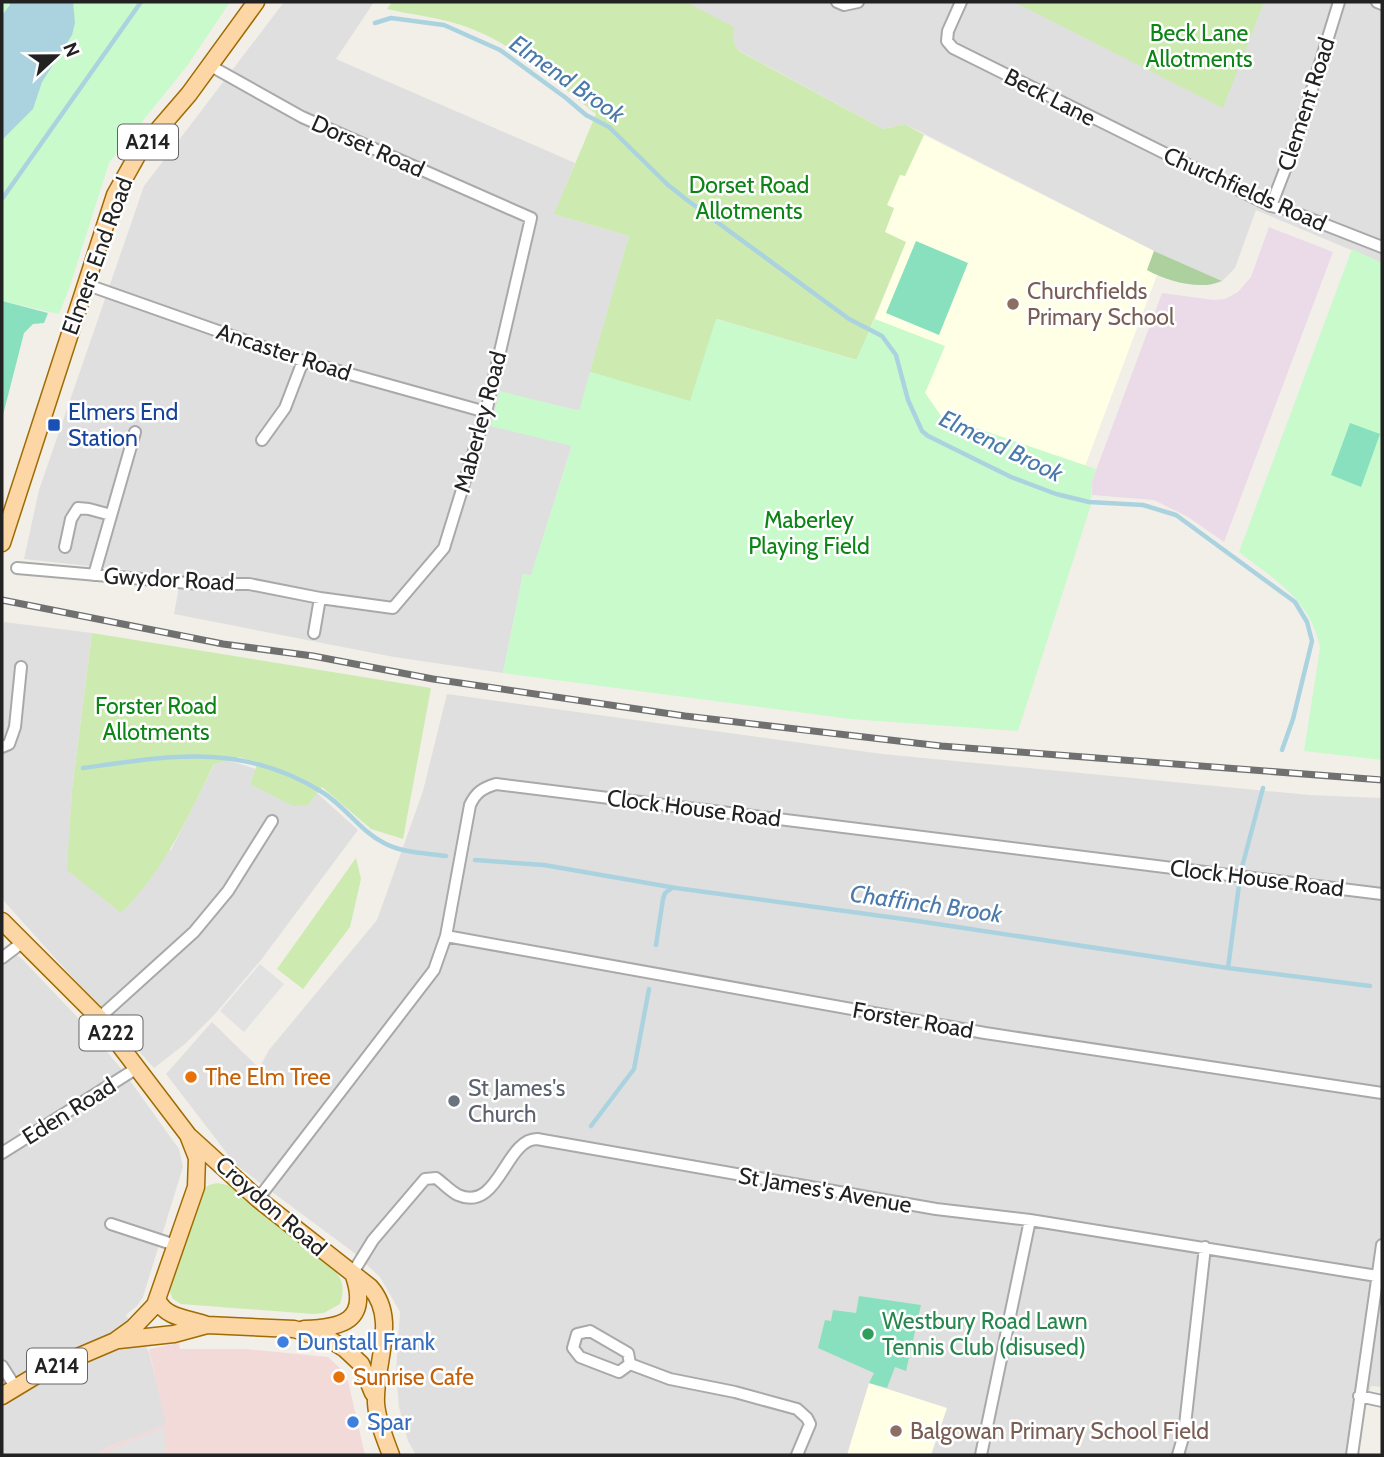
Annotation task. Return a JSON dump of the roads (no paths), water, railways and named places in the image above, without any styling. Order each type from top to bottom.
[{"type":"main road","name":"Elmers End Road","points":[[2,543],[115,195],[139,152],[189,94],[256,2]]},
{"type":"main road","name":"Croydon Road","points":[[2,921],[99,1018],[188,1135],[258,1199],[376,1293],[384,1310],[385,1331],[378,1367],[376,1406],[391,1455]]},
{"type":"main road","name":"Croydon Road","points":[[188,1135],[197,1158],[196,1187]]},
{"type":"main road","points":[[115,1341],[133,1328],[158,1301],[196,1187],[210,1174],[230,1174]]},
{"type":"main road","points":[[115,1341],[174,1334],[207,1325],[295,1329],[328,1327],[348,1321],[359,1306],[358,1288],[353,1275]]},
{"type":"main road","points":[[158,1301],[163,1309],[176,1317],[190,1318],[207,1325]]},
{"type":"main road","points":[[174,1334],[176,1317]]},
{"type":"main road","points":[[295,1329],[332,1341],[353,1356],[366,1373],[376,1406]]},
{"type":"main road","name":"A214","points":[[9,1392],[40,1373],[115,1341]]},
{"type":"street","points":[[841,4],[858,2]]},
{"type":"street","name":"Beck Lane","points":[[961,2],[948,31],[947,41],[953,48],[1146,146]]},
{"type":"street","name":"Clement Road","points":[[1270,206],[1302,123],[1339,2]]},
{"type":"street","points":[[1377,2],[1382,4]]},
{"type":"street","name":"Dorset Road","points":[[209,65],[302,117],[531,218]]},
{"type":"street","name":"Churchfields Road","points":[[1146,146],[1270,206],[1382,247]]},
{"type":"street","name":"Maberley Road","points":[[393,608],[443,548],[486,412],[531,218]]},
{"type":"street","name":"Ancaster Road","points":[[85,284],[303,361],[486,412]]},
{"type":"street","points":[[262,440],[285,408],[303,361]]},
{"type":"street","points":[[94,575],[135,432]]},
{"type":"street","points":[[65,547],[71,519],[78,508],[111,515]]},
{"type":"street","name":"Gwydor Road","points":[[17,568],[200,584],[249,584],[320,598],[393,608]]},
{"type":"street","points":[[314,632],[320,598]]},
{"type":"street","points":[[2,747],[9,744],[15,727],[21,667]]},
{"type":"street","name":"Clock House Road","points":[[258,1199],[434,970],[446,936],[470,805],[475,795],[496,784],[1382,894]]},
{"type":"street","points":[[99,1018],[194,932],[228,891],[272,821]]},
{"type":"street","name":"Forster Road","points":[[446,936],[985,1033],[1382,1093]]},
{"type":"street","points":[[2,958],[23,942]]},
{"type":"street","name":"Eden Road","points":[[2,1153],[137,1068]]},
{"type":"street","name":"St James's Avenue","points":[[353,1275],[373,1240],[425,1178],[436,1178],[456,1194],[464,1196],[482,1193],[490,1188],[521,1145],[529,1139],[936,1209],[1030,1220],[1377,1276]]},
{"type":"street","points":[[981,1455],[989,1427],[1030,1220]]},
{"type":"street","points":[[111,1224],[175,1245]]},
{"type":"street","points":[[1352,1455],[1382,1245]]},
{"type":"street","points":[[1178,1455],[1184,1434],[1205,1247]]},
{"type":"street","points":[[590,1332],[628,1353],[630,1364],[619,1372],[580,1357],[573,1348],[577,1334],[590,1332]]},
{"type":"street","points":[[630,1364],[670,1380],[735,1392],[797,1409],[810,1424],[797,1455]]},
{"type":"street","points":[[2,1366],[9,1392]]},
{"type":"street","points":[[1359,1396],[1382,1401]]},
{"type":"water","points":[[9,2],[73,2],[75,23],[72,35],[42,82],[33,109],[2,140],[2,15],[10,5]]},
{"type":"waterway","points":[[2,199],[141,2]]},
{"type":"waterway","name":"Elmend Brook","points":[[375,23],[391,18],[444,25],[500,50],[586,115],[609,127],[687,200],[849,319],[882,336],[896,355],[908,400],[922,431],[928,436],[1011,477],[1056,494],[1089,502],[1143,505],[1176,515],[1295,602],[1307,622],[1312,641],[1293,719],[1282,750]]},
{"type":"waterway","name":"Chaffinch Brook","points":[[83,768],[176,757],[234,759],[263,765],[322,792],[367,832],[384,843],[406,851],[446,856]]},
{"type":"waterway","name":"Elmend Brook","points":[[1242,867],[1263,788]]},
{"type":"waterway","name":"Chaffinch Brook","points":[[475,860],[544,865],[676,888],[1370,986]]},
{"type":"waterway","name":"Elmend Brook","points":[[1228,968],[1239,885]]},
{"type":"waterway","points":[[656,945],[663,899],[665,893],[672,888]]},
{"type":"waterway","points":[[591,1126],[634,1069],[649,989]]},
{"type":"railway","points":[[2,600],[223,644],[313,656],[433,679],[685,716],[941,746],[1382,780]]},
{"type":"place","name":"Churchfields Primary School","points":[[1013,304]]},
{"type":"place","name":"Elmers End Station","points":[[54,425]]},
{"type":"place","name":"The Elm Tree","points":[[191,1077]]},
{"type":"place","name":"St James's Church","points":[[454,1101]]},
{"type":"place","name":"Westbury Road Lawn Tennis Club (disused)","points":[[868,1334]]},
{"type":"place","name":"Dunstall Frank","points":[[283,1342]]},
{"type":"place","name":"Sunrise Cafe","points":[[339,1377]]},
{"type":"place","name":"Spar","points":[[353,1422]]},
{"type":"place","name":"Balgowan Primary School Field","points":[[896,1431]]},
{"type":"park label","name":"Beck Lane Allotments","points":[[1199,46]]},
{"type":"park label","name":"Dorset Road Allotments","points":[[749,198]]},
{"type":"park label","name":"Maberley Playing Field","points":[[809,533]]},
{"type":"park label","name":"Forster Road Allotments","points":[[156,719]]}]
